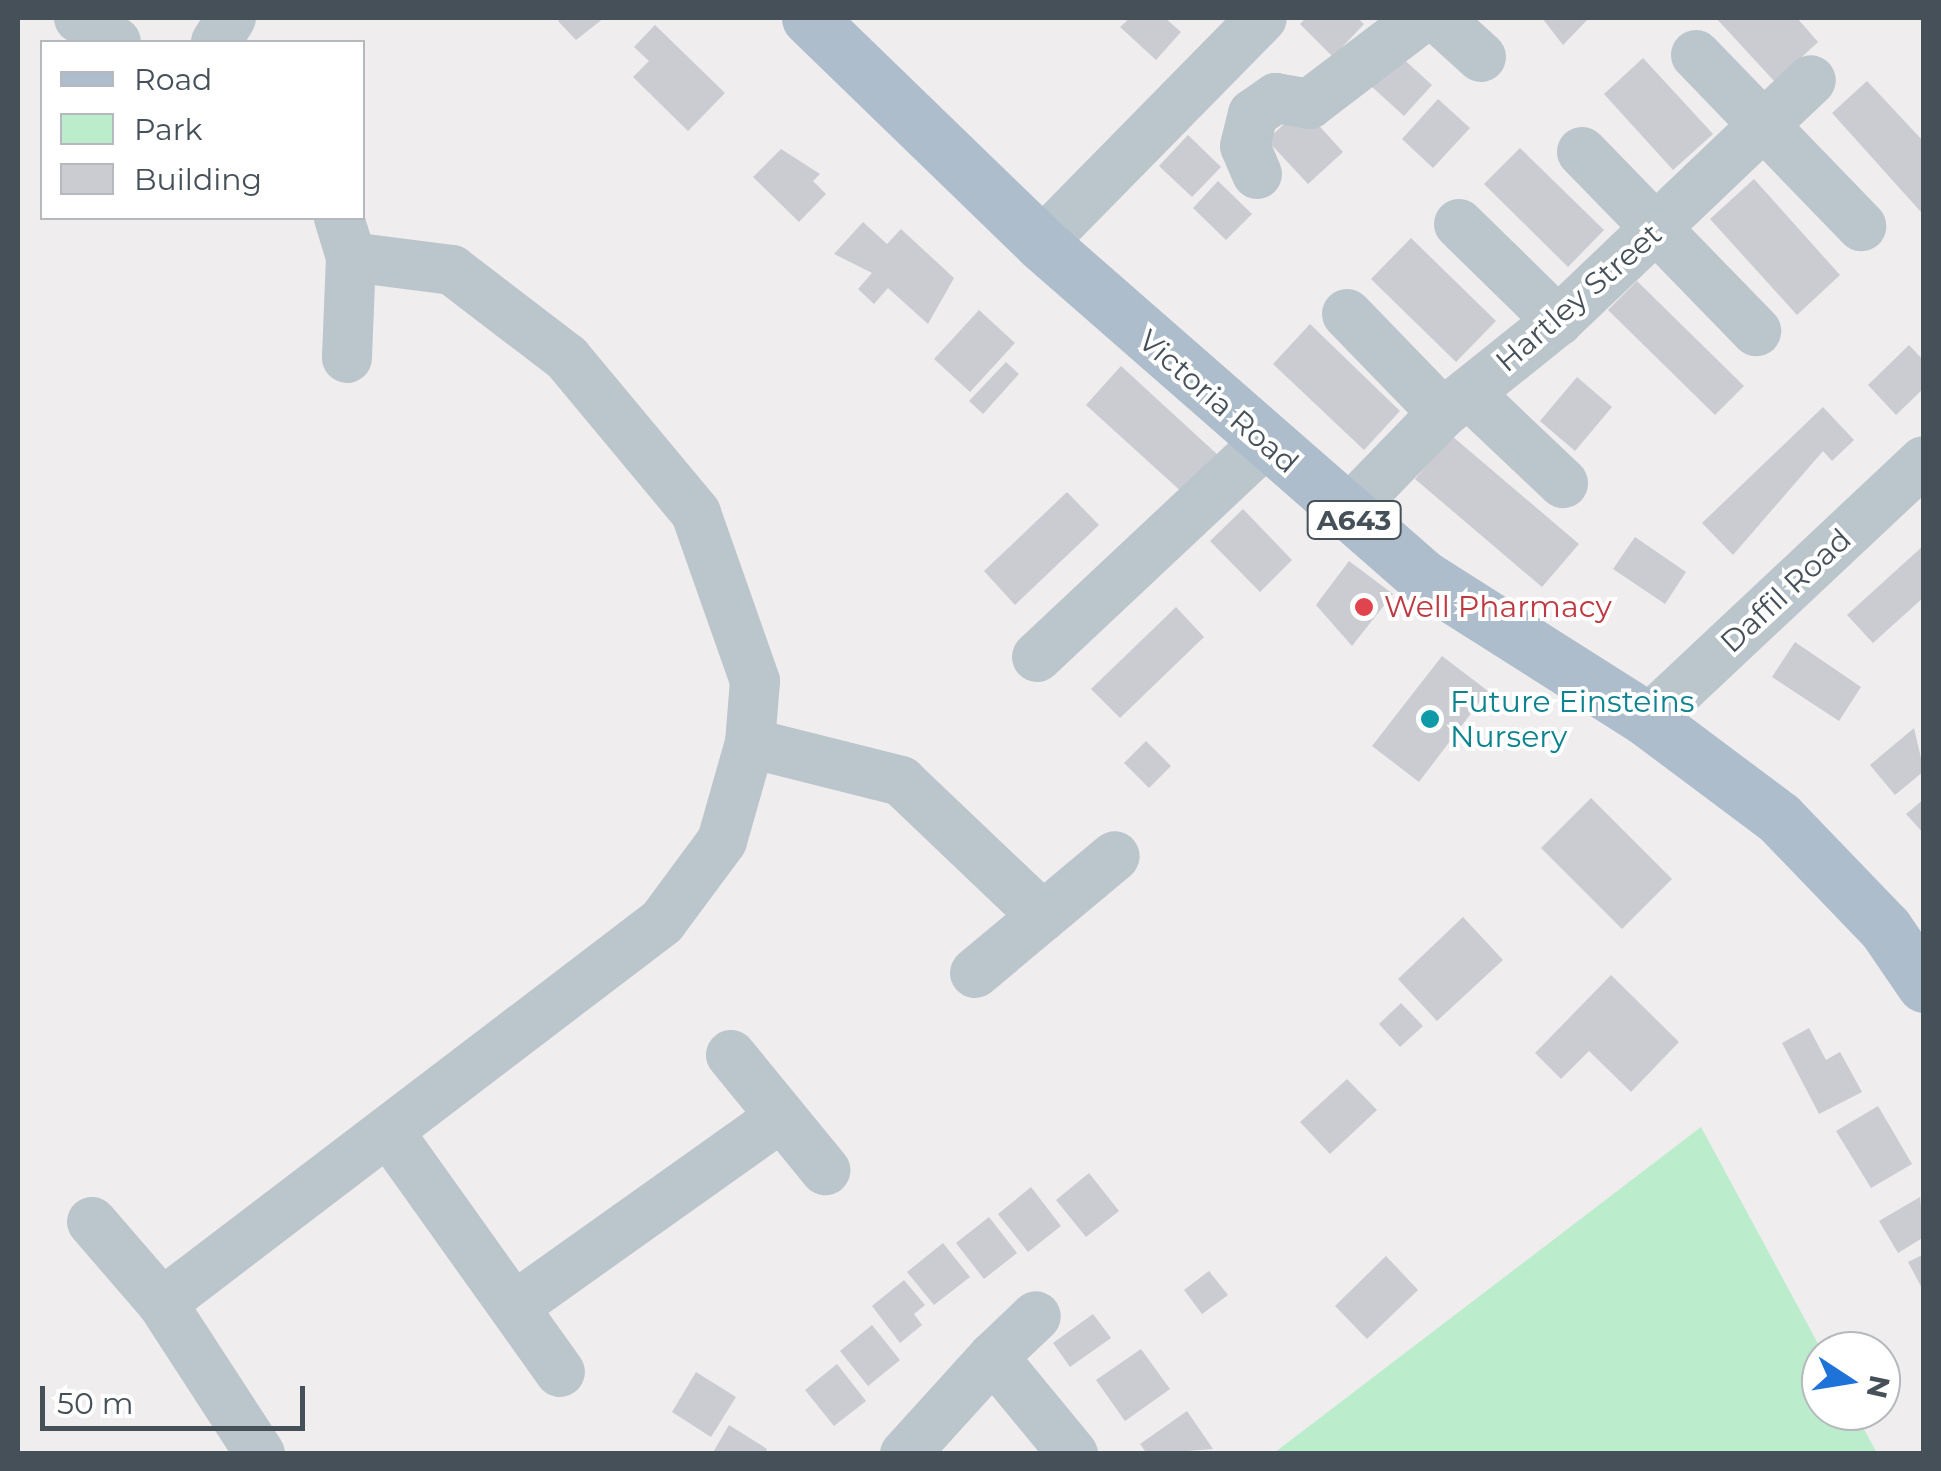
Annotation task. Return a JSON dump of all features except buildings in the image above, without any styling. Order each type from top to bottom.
[{"type":"main road","name":"Victoria Road","points":[[809,18],[1041,243],[1264,444],[1423,577],[1648,720],[1779,818],[1886,928],[1924,985]]},
{"type":"street","points":[[79,18],[113,40]]},
{"type":"street","points":[[217,40],[231,18]]},
{"type":"street","points":[[1041,243],[1262,18]]},
{"type":"street","points":[[1257,174],[1245,146],[1253,114],[1276,98],[1310,104],[1422,18]]},
{"type":"street","points":[[1438,18],[1481,57]]},
{"type":"street","points":[[1696,55],[1862,226]]},
{"type":"street","name":"Hartley Street","points":[[1346,512],[1455,403],[1558,321],[1658,230],[1811,80]]},
{"type":"street","points":[[1582,152],[1756,331]]},
{"type":"street","points":[[1459,224],[1558,321]]},
{"type":"street","points":[[162,1302],[662,922],[722,840],[750,743],[755,680],[696,512],[568,358],[452,270],[345,237],[347,358]]},
{"type":"street","points":[[1347,314],[1455,403],[1563,484]]},
{"type":"street","points":[[1038,657],[1264,444]]},
{"type":"street","name":"Daffil Road","points":[[1648,720],[1924,462]]},
{"type":"street","points":[[750,743],[902,781],[1043,916]]},
{"type":"street","points":[[975,972],[1114,856]]},
{"type":"street","points":[[731,1055],[825,1170]]},
{"type":"street","points":[[515,1306],[782,1117]]},
{"type":"street","points":[[388,1132],[560,1372]]},
{"type":"street","points":[[92,1222],[162,1302],[260,1454]]},
{"type":"street","points":[[904,1454],[1036,1316]]},
{"type":"street","points":[[993,1357],[1073,1454]]},
{"type":"green space","points":[[1701,1127],[1811,1331],[1801,1331],[1801,1431],[1865,1431],[1877,1453],[1274,1453]]},
{"type":"place","name":"Well Pharmacy","points":[[1364,607]]},
{"type":"place","name":"Future Einsteins Nursery","points":[[1430,719]]}]
